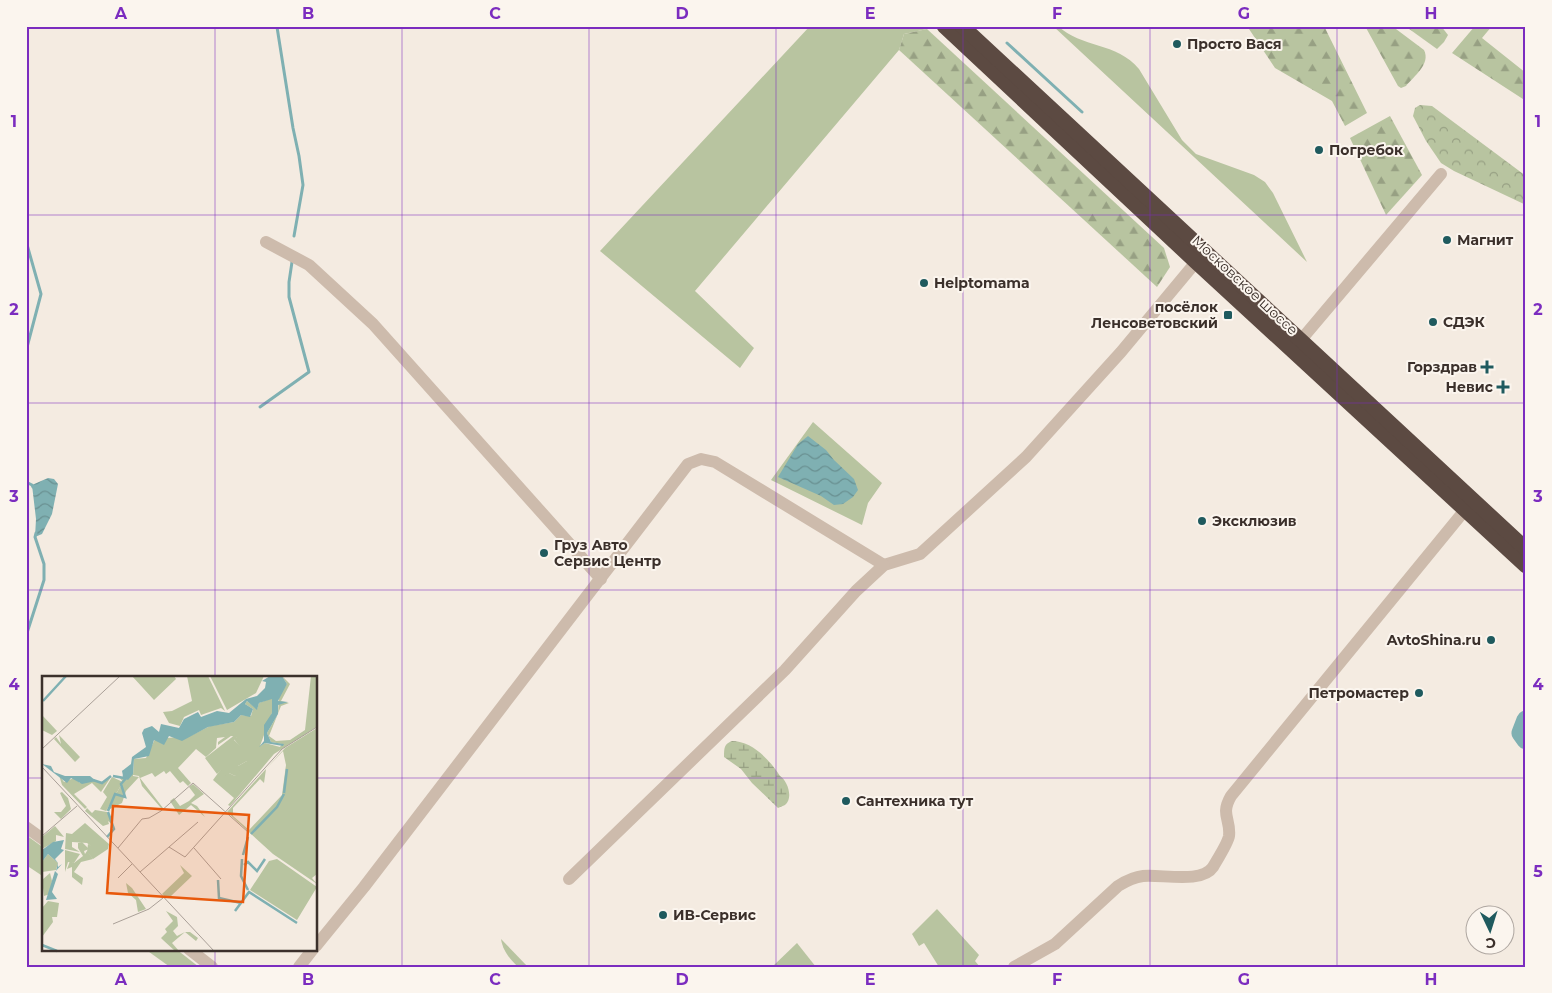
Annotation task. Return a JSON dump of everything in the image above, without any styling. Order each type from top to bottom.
[{"type":"highway","name":"Московское шоссе","points":[[944,26],[1296,345],[1526,549]]},
{"type":"highway","name":"Московское шоссе","points":[[962,26],[1200,257]]},
{"type":"highway","name":"Московское шоссе","points":[[1296,345],[1465,510],[1526,566]]},
{"type":"street","points":[[1296,345],[1441,174]]},
{"type":"street","points":[[266,242],[309,265],[373,324],[601,579]]},
{"type":"street","points":[[569,879],[778,677],[856,591],[884,565],[920,554],[1026,456],[1121,352],[1200,257]]},
{"type":"street","points":[[318,944],[364,888],[688,464],[701,459],[715,462],[884,565]]},
{"type":"street","points":[[1014,967],[1055,944],[1118,886],[1129,879],[1143,876],[1191,877],[1205,874],[1212,869],[1229,837],[1226,805],[1231,796],[1465,510]]},
{"type":"street","points":[[26,827],[42,839]]},
{"type":"street","points":[[190,950],[212,967]]},
{"type":"street","points":[[299,967],[312,950]]},
{"type":"green space","points":[[810,26],[870,26],[877,29],[880,26],[924,26],[927,29],[904,34],[899,50],[695,291],[754,348],[740,368],[600,251]]},
{"type":"green space","points":[[1053,26],[1058,26],[1077,38],[1110,49],[1130,60],[1139,69],[1182,140],[1196,154],[1254,175],[1265,182],[1273,193],[1307,262]]},
{"type":"green space","points":[[1247,26],[1324,26],[1367,113],[1345,126],[1332,101],[1275,68]]},
{"type":"green space","points":[[1365,26],[1392,26],[1424,50],[1426,55],[1423,65],[1406,86],[1401,88],[1398,86]]},
{"type":"green space","points":[[1405,26],[1441,26],[1448,35],[1437,49]]},
{"type":"green space","points":[[1475,26],[1492,26],[1482,38],[1526,73],[1526,101],[1452,53]]},
{"type":"green space","points":[[927,29],[1164,248],[1170,267],[1157,287],[899,50],[904,34]]},
{"type":"green space","points":[[1420,105],[1432,106],[1526,176],[1526,205],[1441,163],[1426,141],[1413,116],[1415,108]]},
{"type":"green space","points":[[1390,116],[1422,175],[1386,215],[1350,138]]},
{"type":"green space","points":[[813,422],[882,483],[868,503],[862,525],[771,480]]},
{"type":"green space","points":[[732,741],[747,744],[760,752],[783,778],[789,789],[788,802],[785,805],[778,808],[752,783],[741,769],[724,757],[725,747]]},
{"type":"green space","points":[[26,835],[42,847],[42,876],[26,865]]},
{"type":"green space","points":[[937,909],[979,955],[975,961],[980,967],[939,967],[924,943],[919,946],[912,934]]},
{"type":"green space","points":[[501,939],[528,967],[518,967],[515,964],[505,951]]},
{"type":"green space","points":[[797,943],[816,967],[772,967]]},
{"type":"green space","points":[[146,950],[177,950],[199,967],[170,967]]},
{"type":"water","points":[[808,436],[826,450],[854,479],[858,490],[853,497],[843,504],[834,505],[821,496],[778,477],[798,444]]},
{"type":"water","points":[[48,478],[54,479],[58,484],[52,514],[42,534],[35,537],[36,519],[32,485]]},
{"type":"waterway","points":[[268,26],[277,27],[303,185],[294,236]]},
{"type":"waterway","points":[[1007,43],[1082,112]]},
{"type":"waterway","points":[[26,241],[41,294],[26,351]]},
{"type":"waterway","points":[[260,407],[309,372],[289,297],[292,262]]},
{"type":"waterway","points":[[26,482],[33,487]]},
{"type":"waterway","points":[[26,636],[44,580],[44,564],[35,537],[36,533]]},
{"type":"waterway","points":[[1526,720],[1521,733],[1526,740]]},
{"type":"place","name":"Просто Вася","points":[[1177,44]]},
{"type":"place","name":"Погребок","points":[[1319,150]]},
{"type":"place","name":"Магнит","points":[[1447,240]]},
{"type":"place","name":"Helptomama","points":[[924,283]]},
{"type":"place","name":"посёлок Ленсоветовский","points":[[1228,315]]},
{"type":"place","name":"СДЭК","points":[[1433,322]]},
{"type":"place","name":"Горздрав","points":[[1487,367]]},
{"type":"place","name":"Невис","points":[[1503,387]]},
{"type":"place","name":"Эксклюзив","points":[[1202,521]]},
{"type":"place","name":"Груз Авто Сервис Центр","points":[[544,553]]},
{"type":"place","name":"AvtoShina.ru","points":[[1491,640]]},
{"type":"place","name":"Петромастер","points":[[1419,693]]},
{"type":"place","name":"Сантехника тут","points":[[846,801]]},
{"type":"place","name":"ИВ-Сервис","points":[[663,915]]}]
